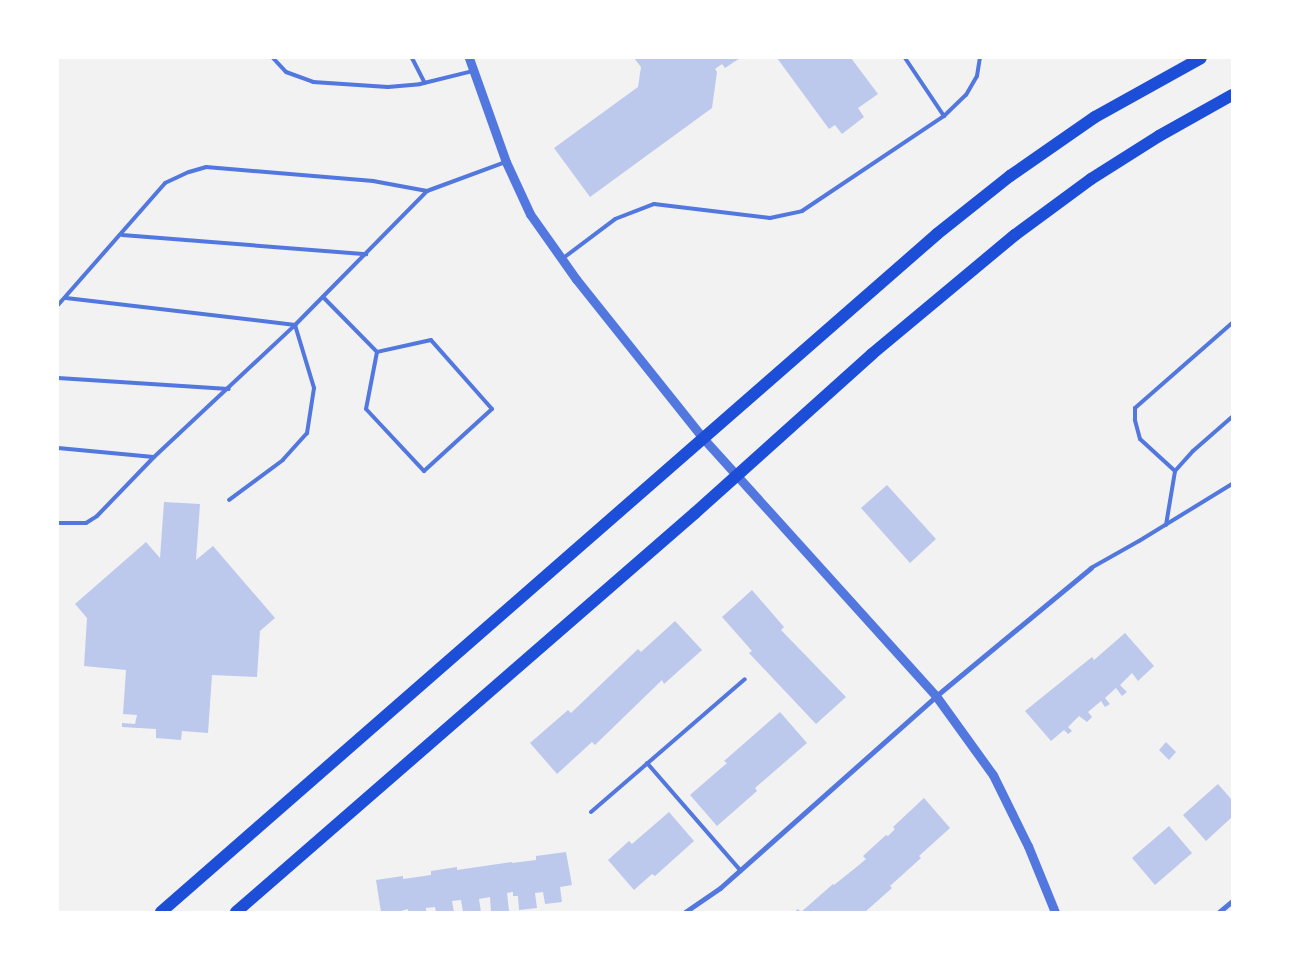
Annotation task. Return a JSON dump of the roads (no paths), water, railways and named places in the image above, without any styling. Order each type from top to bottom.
[{"type":"main road","points":[[161,912],[702,437],[937,234],[1010,176],[1095,117],[1201,58]]},
{"type":"main road","points":[[236,912],[695,513],[872,354],[1015,235],[1091,179],[1159,136],[1232,95]]},
{"type":"street","points":[[469,58],[506,162],[530,214],[562,259],[702,437],[936,696],[993,775],[1028,846],[1055,912]]},
{"type":"street","points":[[685,912],[741,871],[936,696],[1091,568]]},
{"type":"street","points":[[1219,912],[1232,901]]},
{"type":"lane","points":[[273,58],[286,72],[313,82],[388,87],[425,83],[474,71]]},
{"type":"lane","points":[[412,58],[425,83]]},
{"type":"lane","points":[[905,58],[944,116]]},
{"type":"lane","points":[[562,259],[615,219],[654,204],[770,218],[802,211],[944,116],[966,95],[977,76],[980,58]]},
{"type":"lane","points":[[58,523],[86,522],[98,516],[154,457],[296,325],[426,192],[506,162]]},
{"type":"lane","points":[[58,306],[122,235],[165,183],[189,172],[206,167],[372,181],[426,192]]},
{"type":"lane","points":[[122,235],[366,254]]},
{"type":"lane","points":[[323,297],[377,352]]},
{"type":"lane","points":[[66,298],[296,325]]},
{"type":"lane","points":[[1175,471],[1140,439],[1134,420],[1136,408],[1232,323]]},
{"type":"lane","points":[[229,500],[283,460],[306,432],[314,388],[296,325]]},
{"type":"lane","points":[[431,340],[492,409],[424,472],[366,409],[377,352],[431,340]]},
{"type":"lane","points":[[58,378],[229,389]]},
{"type":"lane","points":[[1166,525],[1175,471],[1193,451],[1232,417]]},
{"type":"lane","points":[[58,448],[154,457]]},
{"type":"lane","points":[[1091,568],[1232,484]]},
{"type":"lane","points":[[592,812],[745,679]]},
{"type":"lane","points":[[648,763],[741,871]]}]
